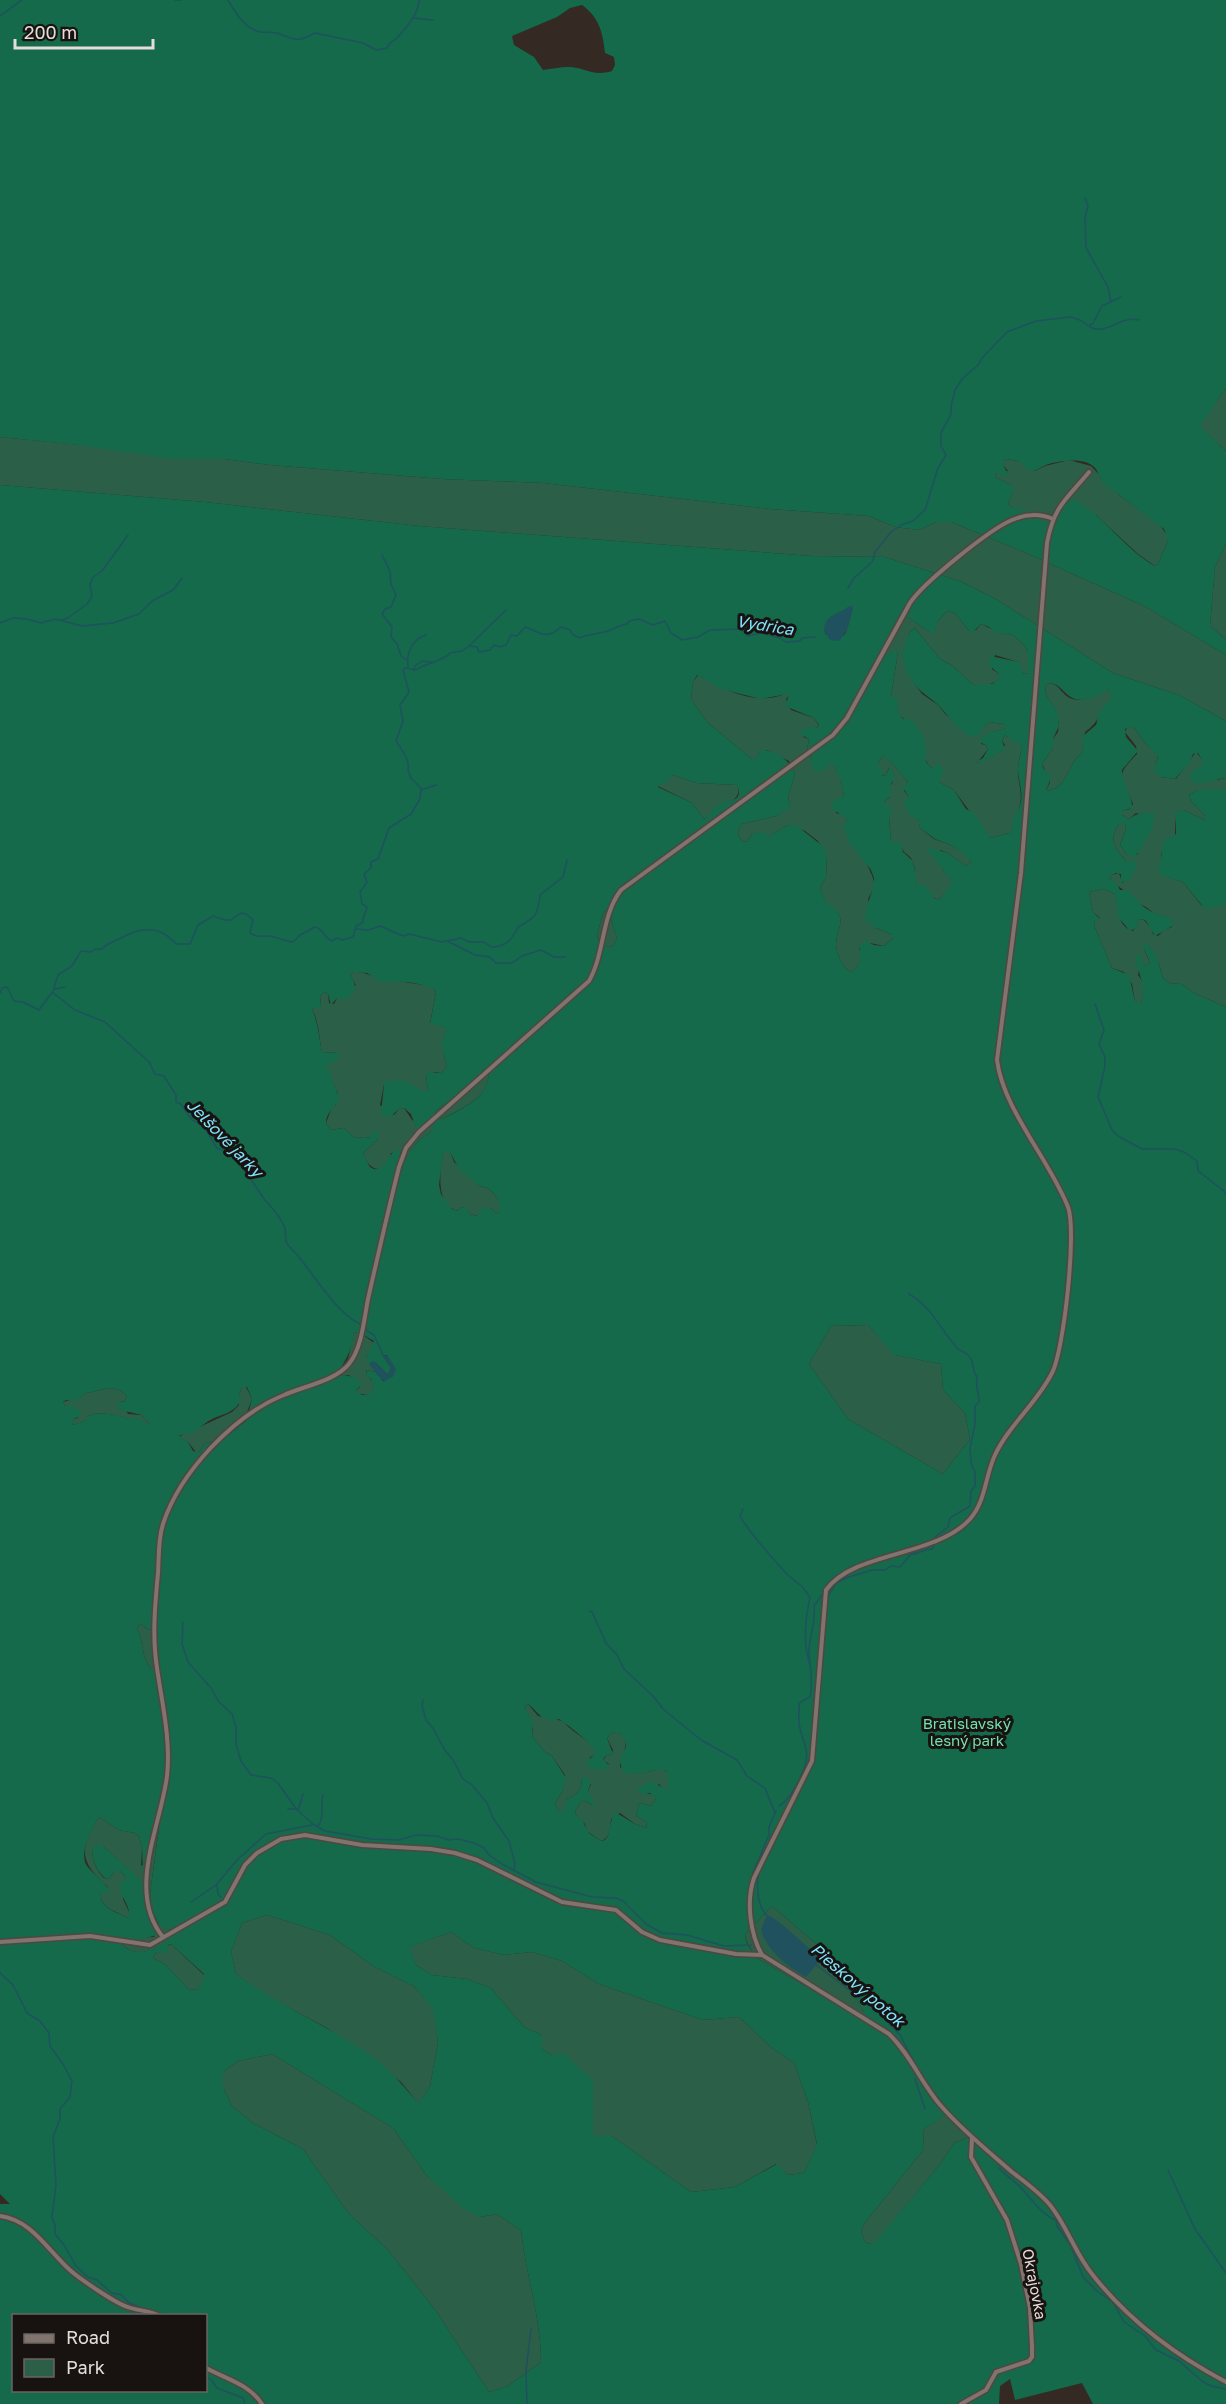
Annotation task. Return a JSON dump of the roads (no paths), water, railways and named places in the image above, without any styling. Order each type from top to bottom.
[{"type":"street","points":[[762,1954],[755,1938],[750,1890],[812,1761],[826,1590],[841,1574],[945,1538],[971,1518],[984,1492],[994,1457],[1004,1439],[1046,1384],[1059,1352],[1067,1294],[1071,1223],[1069,1210],[1043,1157],[1002,1086],[997,1060],[1018,896],[1045,569],[1053,519],[1065,497],[1071,494],[1089,472]]},
{"type":"street","points":[[163,1937],[151,1918],[146,1894],[152,1840],[161,1810],[168,1768],[163,1709],[156,1666],[154,1623],[162,1526],[185,1480],[202,1457],[238,1424],[272,1401],[336,1374],[351,1362],[361,1333],[399,1167],[406,1148],[443,1110],[589,981],[613,902],[621,890],[833,735],[847,718],[910,603],[923,586],[1008,521],[1032,515],[1042,515],[1053,519]]},
{"type":"street","points":[[0,1942],[90,1936],[150,1945],[225,1902],[245,1865],[257,1853],[281,1839],[305,1835],[362,1845],[431,1849],[463,1855],[562,1902],[616,1910],[642,1932],[660,1940],[736,1954],[762,1954],[889,2034],[901,2045],[914,2070],[942,2107],[972,2138],[1045,2200],[1060,2218],[1092,2274],[1146,2330],[1194,2364],[1226,2382]]},
{"type":"street","name":"Okrajovka","points":[[961,2404],[986,2390],[996,2372],[1029,2361],[1032,2357],[1030,2308],[1021,2264],[1007,2220],[971,2157],[972,2138]]},
{"type":"street","points":[[0,2216],[20,2222],[30,2228],[73,2273],[113,2300],[125,2306],[155,2314]]},
{"type":"street","points":[[207,2368],[254,2392],[262,2404]]},
{"type":"water","points":[[849,606],[853,609],[847,630],[839,641],[830,640],[824,631],[827,621]]},
{"type":"water","points":[[384,1355],[388,1356],[396,1369],[393,1376],[385,1381],[369,1364],[372,1361],[375,1362],[388,1375],[391,1368]]},
{"type":"water","points":[[769,1916],[822,1958],[806,1977],[785,1963],[768,1945],[761,1930],[765,1919]]},
{"type":"waterway","points":[[0,16],[22,0]]},
{"type":"waterway","points":[[175,0],[181,0]]},
{"type":"waterway","points":[[228,0],[242,20],[256,31],[275,33],[297,40],[315,33],[363,43],[376,50],[387,48],[401,34],[414,15],[419,0]]},
{"type":"waterway","points":[[413,18],[433,20]]},
{"type":"waterway","points":[[1085,198],[1088,206],[1085,218],[1086,248],[1108,287],[1111,302]]},
{"type":"waterway","name":"Vydrica","points":[[848,588],[854,578],[873,561],[875,552],[891,532],[913,521],[925,510],[938,468],[946,455],[941,446],[941,433],[951,414],[955,390],[962,379],[978,365],[1007,332],[1036,321],[1070,317],[1089,326],[1102,306],[1121,297]]},
{"type":"waterway","points":[[1090,327],[1102,329],[1126,320],[1139,320]]},
{"type":"waterway","points":[[61,620],[68,618],[87,604],[92,596],[90,584],[93,577],[102,571],[128,535]]},
{"type":"waterway","points":[[382,555],[390,571],[391,584],[396,595],[391,607],[385,609],[382,614],[392,627],[391,637],[397,644],[401,656],[407,660]]},
{"type":"waterway","points":[[0,623],[13,618],[41,623],[55,619],[82,626],[113,623],[139,614],[152,601],[173,590],[182,578]]},
{"type":"waterway","points":[[469,646],[506,610]]},
{"type":"waterway","name":"Vydrica","points":[[0,993],[2,988],[7,987],[14,1001],[23,1002],[39,1010],[53,991],[58,975],[72,966],[81,951],[91,952],[95,949],[102,949],[130,934],[144,930],[158,931],[176,944],[190,944],[198,925],[213,916],[231,920],[241,913],[246,914],[253,920],[250,933],[293,942],[300,935],[315,927],[332,941],[337,938],[342,940],[353,937],[356,926],[362,923],[367,907],[362,904],[360,892],[367,882],[364,874],[371,868],[371,862],[378,859],[389,828],[411,814],[420,799],[421,788],[411,778],[407,759],[396,741],[403,721],[400,705],[409,692],[403,670],[405,668],[416,670],[469,646],[477,647],[479,652],[490,650],[494,645],[500,647],[506,645],[511,635],[517,636],[525,627],[547,634],[561,627],[570,630],[579,638],[611,630],[639,619],[653,625],[665,621],[671,633],[682,640],[698,637],[710,630],[741,629],[748,636],[761,633],[786,642],[815,637]]},
{"type":"waterway","points":[[408,667],[411,648],[417,640],[426,635]]},
{"type":"waterway","name":"Vydrica","points":[[414,670],[415,666],[422,661],[431,662]]},
{"type":"waterway","points":[[421,790],[436,785]]},
{"type":"waterway","points":[[356,929],[369,930],[380,926],[403,936],[409,934],[442,942],[461,938],[469,942],[484,942],[491,947],[500,946],[511,939],[518,927],[535,916],[540,895],[563,877],[567,860]]},
{"type":"waterway","points":[[447,941],[475,955],[490,957],[496,963],[512,963],[522,956],[541,950],[554,957],[565,957]]},
{"type":"waterway","points":[[54,989],[65,987]]},
{"type":"waterway","name":"Jelšové jarky","points":[[53,993],[75,1010],[105,1022],[149,1062],[155,1074],[164,1076],[176,1095],[176,1102],[181,1104],[192,1120],[202,1124],[217,1148],[238,1162],[278,1215],[285,1228],[286,1241],[319,1284],[351,1319],[360,1324]]},
{"type":"waterway","points":[[1095,1004],[1104,1030],[1099,1044],[1105,1057],[1098,1097],[1112,1130],[1118,1136],[1142,1149],[1174,1149],[1184,1152],[1197,1161],[1198,1171],[1226,1195]]},
{"type":"waterway","points":[[909,1294],[924,1305],[957,1348],[970,1357],[977,1377],[979,1402],[975,1406],[975,1424],[970,1448],[971,1463],[975,1472],[975,1486],[971,1491],[970,1506],[950,1518],[948,1527],[935,1537]]},
{"type":"waterway","name":"Jelšové jarky","points":[[365,1325],[366,1330],[374,1335],[383,1355]]},
{"type":"waterway","points":[[743,1509],[740,1516],[750,1531],[810,1598],[806,1631],[806,1649],[810,1665]]},
{"type":"waterway","points":[[828,1597],[836,1583],[846,1578],[872,1570],[885,1570],[891,1566],[900,1567],[911,1554],[932,1549],[934,1546]]},
{"type":"waterway","points":[[779,1806],[795,1788],[803,1772],[807,1755],[799,1725],[799,1703],[810,1697],[812,1685],[809,1655],[814,1606],[822,1595]]},
{"type":"waterway","points":[[589,1611],[592,1612],[606,1643],[617,1655],[624,1669],[654,1697],[663,1709],[701,1740],[737,1760],[747,1776],[765,1788],[775,1813]]},
{"type":"waterway","name":"Pieskový potok","points":[[183,1622],[182,1644],[188,1662],[211,1688],[219,1702],[232,1714],[241,1761],[251,1775],[271,1778],[278,1783],[297,1810],[325,1831],[371,1839],[399,1840],[416,1835],[437,1836],[474,1843],[484,1848],[489,1855],[502,1864],[536,1882],[592,1897],[616,1898],[623,1901],[646,1924],[662,1933],[687,1935],[724,1946],[751,1945]]},
{"type":"waterway","points":[[423,1700],[426,1720],[463,1779],[472,1785],[487,1803],[493,1818],[509,1841],[515,1864],[514,1870]]},
{"type":"waterway","points":[[298,1810],[303,1794]]},
{"type":"waterway","points":[[319,1825],[322,1818],[323,1795]]},
{"type":"waterway","name":"Pieskový potok","points":[[288,1809],[296,1809]]},
{"type":"waterway","points":[[753,1873],[776,1811]]},
{"type":"waterway","points":[[191,1902],[216,1885],[238,1859],[266,1834],[312,1825]]},
{"type":"waterway","points":[[758,1876],[760,1903],[768,1917]]},
{"type":"waterway","points":[[217,1885],[218,1894],[221,1897]]},
{"type":"waterway","name":"Pieskový potok","points":[[815,1964],[878,2012],[900,2035],[916,2066]]},
{"type":"waterway","points":[[0,1973],[13,1985],[27,2013],[40,2021],[49,2033],[50,2046],[72,2081],[70,2097],[60,2109],[60,2119],[53,2137],[56,2185],[52,2217],[55,2234],[76,2266],[88,2277],[97,2280],[112,2293],[122,2295],[129,2303],[147,2310]]},
{"type":"waterway","name":"Pieskový potok","points":[[915,2079],[925,2109]]},
{"type":"waterway","name":"Pieskový potok","points":[[999,2168],[1042,2211],[1056,2220],[1057,2226],[1071,2246],[1083,2277],[1098,2292],[1113,2302],[1124,2322],[1145,2336],[1156,2350],[1179,2361],[1202,2381],[1211,2386],[1226,2389]]},
{"type":"waterway","points":[[1168,2170],[1195,2229],[1226,2273]]},
{"type":"waterway","points":[[527,2404],[526,2371],[531,2329]]},
{"type":"waterway","points":[[207,2378],[211,2379],[217,2388],[243,2398],[245,2404]]},
{"type":"park label","name":"Bratislavský lesný park","points":[[967,1732]]}]
